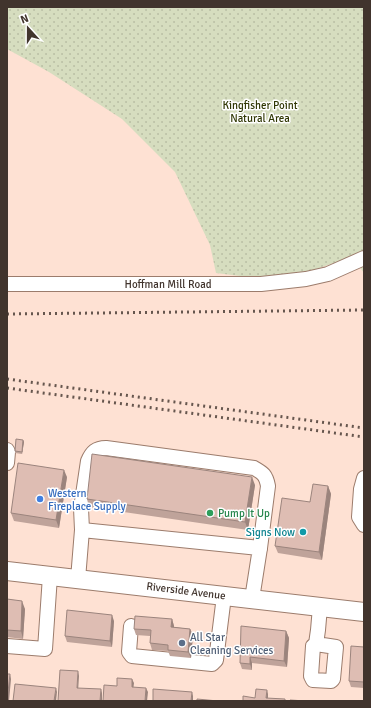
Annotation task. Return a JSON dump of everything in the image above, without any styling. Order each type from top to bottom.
[{"type":"main road","name":"Riverside Avenue","points":[[7,571],[364,612]]},
{"type":"street","name":"Hoffman Mill Road","points":[[7,284],[261,284],[306,279],[328,274],[364,258]]},
{"type":"street","points":[[78,579],[82,530],[81,508],[88,461],[91,455],[100,448],[114,449],[254,468],[263,474],[267,479],[268,486],[252,599]]},
{"type":"street","points":[[7,450],[7,463]]},
{"type":"street","points":[[364,478],[361,489],[359,517],[364,524]]},
{"type":"street","points":[[82,530],[260,548]]},
{"type":"street","points":[[7,646],[45,649],[50,576]]},
{"type":"street","points":[[131,626],[129,652],[132,656],[212,664],[216,660],[224,596]]},
{"type":"street","points":[[316,644],[320,607]]},
{"type":"green space","name":"Kingfisher Point Natural Area","points":[[7,7],[364,7],[364,273],[352,257],[304,273],[257,278],[216,273],[210,245],[175,172],[122,119],[49,72],[7,49]]},
{"type":"building","points":[[16,439],[23,440],[22,452],[15,451]]},
{"type":"building","points":[[92,454],[252,477],[245,522],[87,499]]},
{"type":"building","name":"Western Fireplace Supply","points":[[18,463],[64,470],[56,520],[11,513]]},
{"type":"building","name":"Signs Now","points":[[313,484],[328,486],[319,552],[275,546],[282,498],[310,502]]},
{"type":"building","points":[[7,599],[22,601],[21,631],[7,630]]},
{"type":"building","points":[[67,610],[112,615],[110,641],[65,636]]},
{"type":"building","points":[[135,616],[172,619],[171,627],[190,629],[188,652],[168,650],[168,645],[150,643],[151,630],[134,629]]},
{"type":"building","points":[[241,626],[286,631],[284,661],[250,657],[250,664],[240,663]]},
{"type":"building","points":[[351,646],[364,647],[364,682],[349,681]]},
{"type":"building","points":[[60,670],[78,671],[77,688],[101,689],[100,701],[58,701]]},
{"type":"building","points":[[7,674],[10,674],[7,701]]},
{"type":"building","points":[[117,678],[132,679],[132,687],[146,688],[145,701],[103,701],[104,685],[117,686]]},
{"type":"building","points":[[15,684],[56,688],[54,701],[13,701]]},
{"type":"building","points":[[153,689],[192,692],[191,701],[153,701]]},
{"type":"building","points":[[256,689],[267,690],[266,698],[285,699],[285,701],[243,701],[243,696],[255,698]]},
{"type":"building","points":[[197,699],[218,701],[197,701]]},
{"type":"railway","points":[[7,314],[364,310]]},
{"type":"railway","points":[[7,379],[364,428]]},
{"type":"railway","points":[[7,388],[364,437]]},
{"type":"place","name":"Western Fireplace Supply","points":[[40,499]]},
{"type":"place","name":"Pump It Up","points":[[210,513]]},
{"type":"place","name":"Signs Now","points":[[303,532]]},
{"type":"place","name":"All Star Cleaning Services","points":[[182,643]]}]
